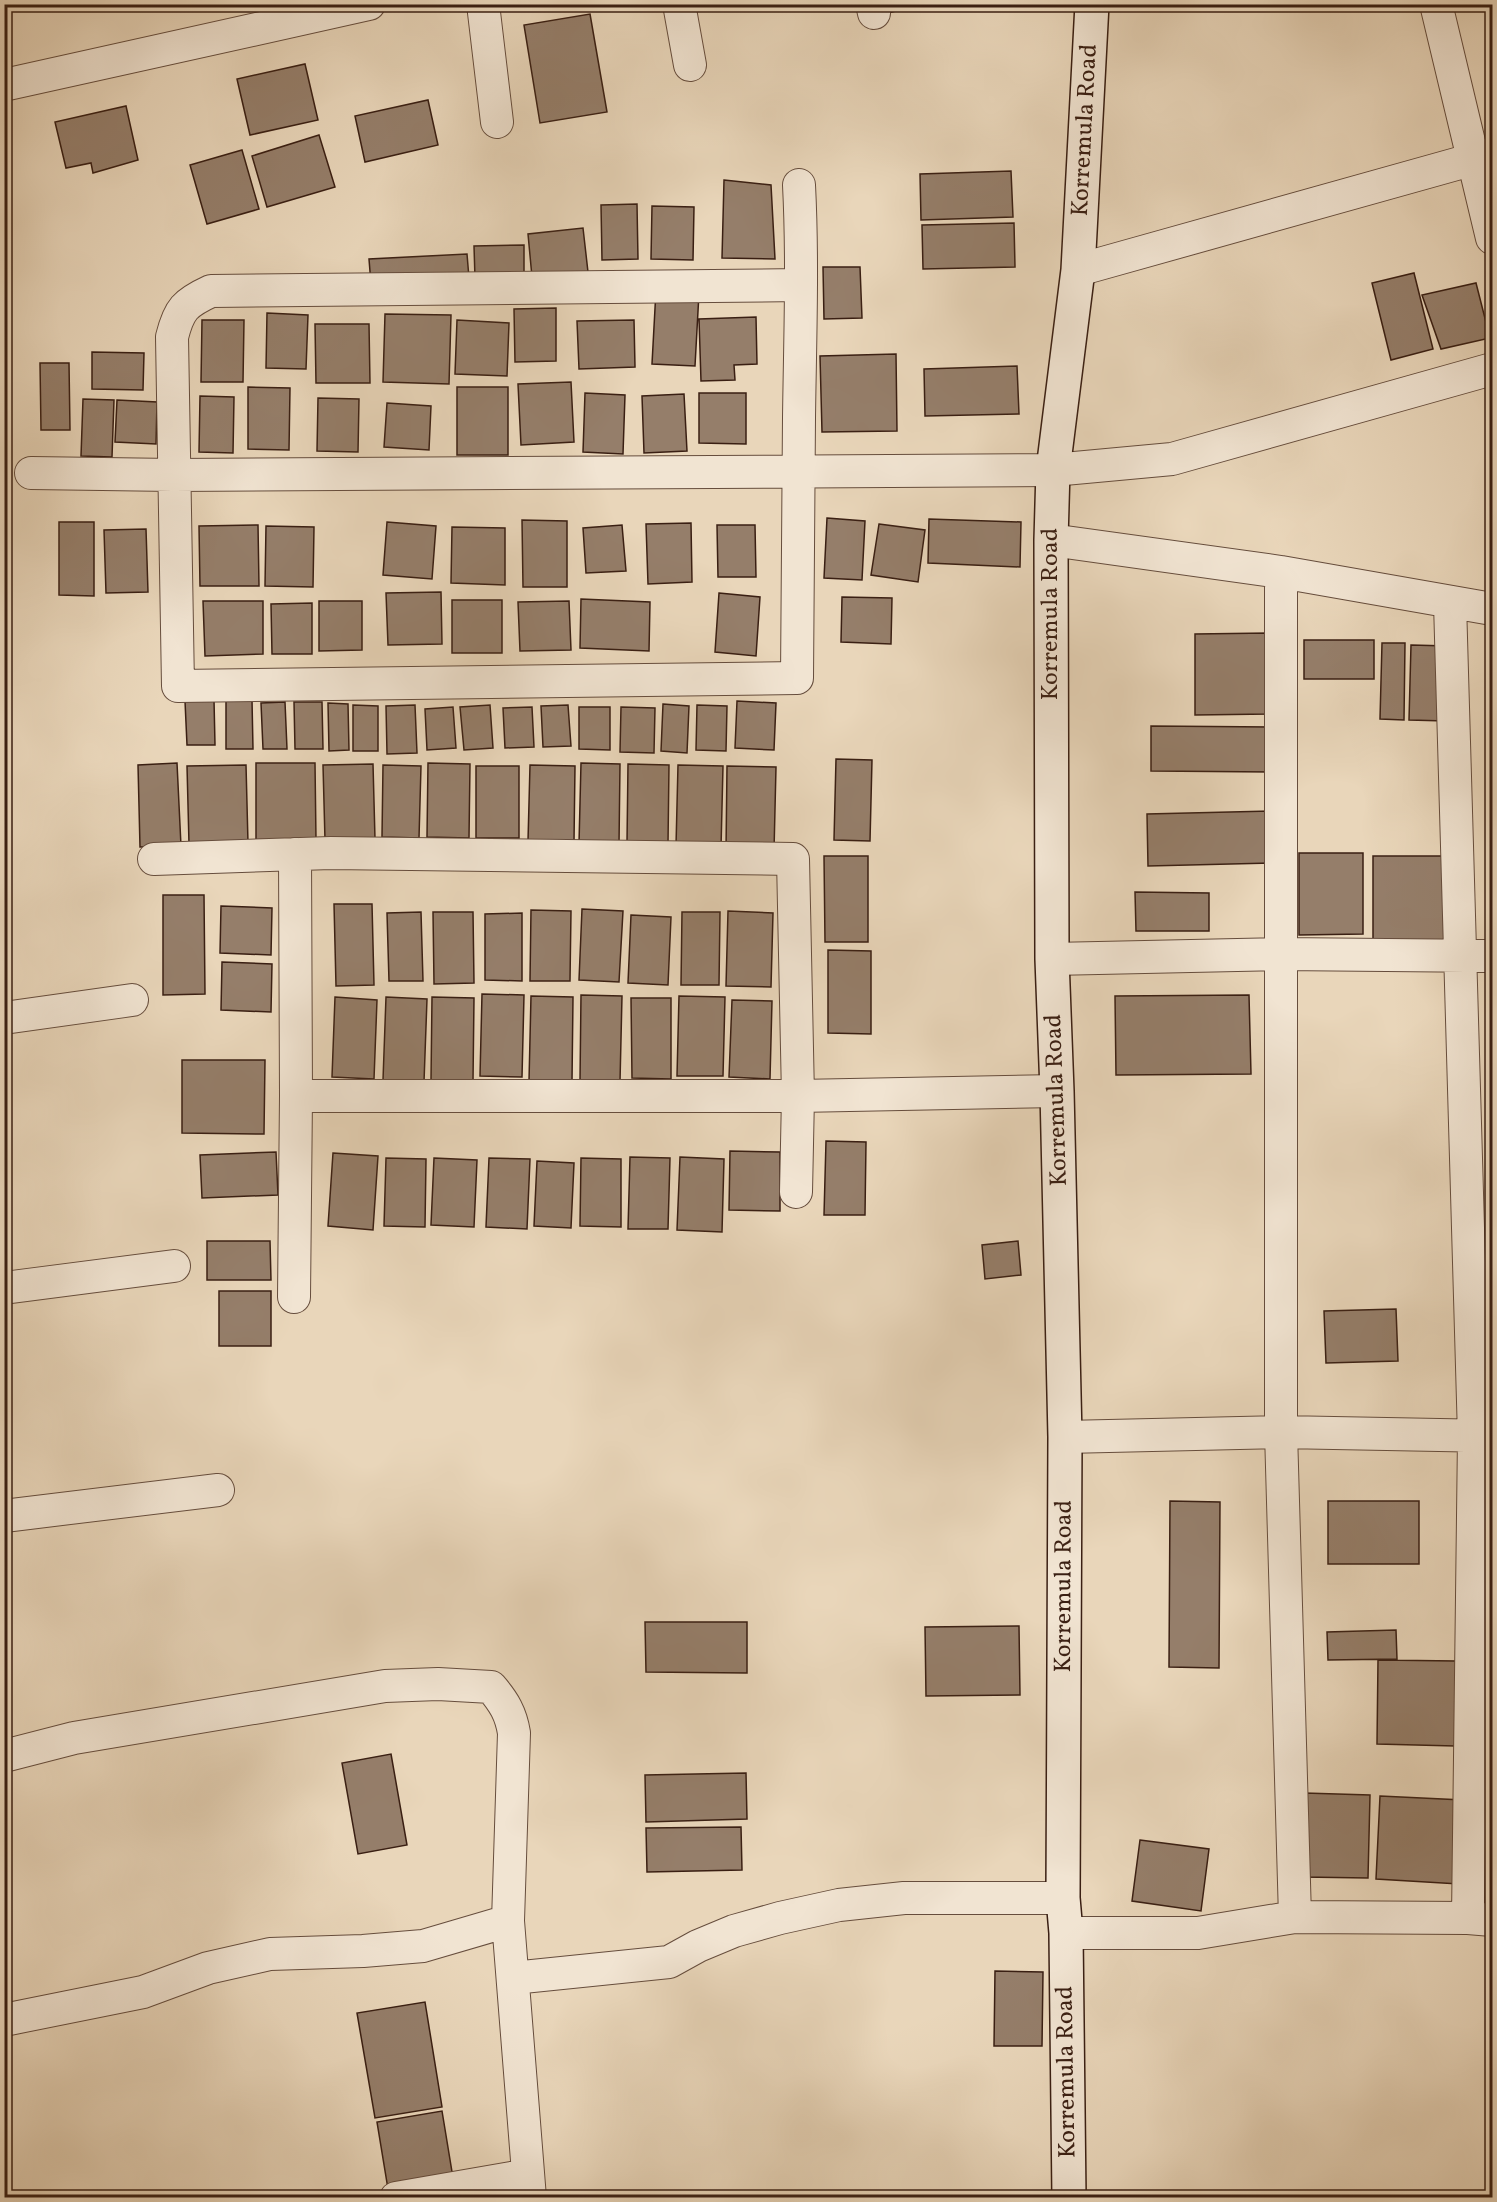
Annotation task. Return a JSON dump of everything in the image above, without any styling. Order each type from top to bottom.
[{"type":"street","points":[[4,85],[369,4]]},
{"type":"street","points":[[483,4],[497,122]]},
{"type":"street","points":[[680,4],[690,65]]},
{"type":"street","name":"Korremula Road","points":[[1069,2198],[1066,1933],[1063,1898],[1065,1437],[1052,959],[1051,540],[1053,470],[1078,270],[1092,4]]},
{"type":"street","points":[[1436,4],[1483,157],[1492,238]]},
{"type":"street","points":[[1078,270],[1483,157]]},
{"type":"street","points":[[799,185],[801,285],[797,678],[178,686],[172,337],[177,315],[189,301],[211,291],[801,285]]},
{"type":"street","points":[[31,473],[173,475],[1053,470],[1172,459],[1492,369]]},
{"type":"street","points":[[1051,540],[1281,572],[1492,609]]},
{"type":"street","points":[[1281,572],[1281,1432],[1295,1917]]},
{"type":"street","points":[[1066,1933],[1198,1933],[1295,1917],[1480,1919],[1483,1436],[1461,954],[1450,603]]},
{"type":"street","points":[[154,859],[331,853],[793,859],[798,1096],[796,1192]]},
{"type":"street","points":[[294,1297],[295,854]]},
{"type":"street","points":[[1052,959],[1281,954],[1492,956]]},
{"type":"street","points":[[4,1018],[132,1000]]},
{"type":"street","points":[[296,1096],[798,1096],[1057,1091]]},
{"type":"street","points":[[4,1288],[174,1266]]},
{"type":"street","points":[[1065,1437],[1281,1432],[1483,1436]]},
{"type":"street","points":[[4,1516],[218,1490]]},
{"type":"street","points":[[4,1756],[74,1738],[385,1686],[438,1684],[491,1687],[503,1700],[511,1715],[514,1733],[508,1921],[529,2186],[396,2198]]},
{"type":"street","points":[[513,1978],[669,1962],[698,1946],[734,1931],[839,1905],[904,1898],[1063,1898]]},
{"type":"street","points":[[4,2020],[143,1992],[208,1968],[270,1954],[363,1951],[423,1946],[508,1921]]},
{"type":"building","points":[[886,4],[922,4],[888,13]]},
{"type":"building","points":[[590,14],[607,112],[540,123],[524,25]]},
{"type":"building","points":[[305,64],[318,120],[250,135],[237,79]]},
{"type":"building","points":[[428,100],[438,145],[365,162],[355,116]]},
{"type":"building","points":[[126,106],[138,160],[93,173],[91,163],[66,168],[55,122]]},
{"type":"building","points":[[319,135],[335,187],[267,207],[252,156]]},
{"type":"building","points":[[242,150],[259,209],[207,224],[190,165]]},
{"type":"building","points":[[1011,171],[1013,217],[921,220],[920,174]]},
{"type":"building","points":[[724,180],[771,185],[775,259],[722,258]]},
{"type":"building","points":[[637,204],[638,259],[602,260],[601,205]]},
{"type":"building","points":[[652,206],[694,207],[693,260],[651,259]]},
{"type":"building","points":[[1014,223],[1015,267],[923,269],[922,225]]},
{"type":"building","points":[[583,228],[588,272],[532,277],[528,234]]},
{"type":"building","points":[[524,245],[524,277],[475,278],[474,246]]},
{"type":"building","points":[[467,254],[469,278],[371,284],[369,259]]},
{"type":"building","points":[[823,267],[860,267],[862,318],[824,319]]},
{"type":"building","points":[[1414,273],[1433,349],[1391,360],[1372,283]]},
{"type":"building","points":[[1476,283],[1490,338],[1441,349],[1422,295]]},
{"type":"building","points":[[656,290],[699,293],[695,366],[652,364]]},
{"type":"building","points":[[556,308],[556,361],[515,362],[514,309]]},
{"type":"building","points":[[267,313],[308,315],[306,369],[266,368]]},
{"type":"building","points":[[385,314],[451,315],[449,384],[383,382]]},
{"type":"building","points":[[756,317],[757,364],[734,365],[735,380],[701,381],[699,319]]},
{"type":"building","points":[[202,320],[244,320],[243,382],[201,382]]},
{"type":"building","points":[[457,320],[509,323],[507,376],[455,374]]},
{"type":"building","points":[[634,320],[635,367],[579,369],[577,321]]},
{"type":"building","points":[[315,324],[369,324],[370,383],[316,383]]},
{"type":"building","points":[[92,352],[144,353],[143,390],[92,389]]},
{"type":"building","points":[[896,354],[897,431],[822,432],[820,356]]},
{"type":"building","points":[[40,363],[69,363],[70,430],[41,430]]},
{"type":"building","points":[[1017,366],[1019,414],[925,416],[924,369]]},
{"type":"building","points":[[571,382],[574,442],[521,445],[518,384]]},
{"type":"building","points":[[248,387],[290,388],[289,450],[248,449]]},
{"type":"building","points":[[457,387],[508,387],[508,455],[457,455]]},
{"type":"building","points":[[585,393],[625,395],[623,454],[583,452]]},
{"type":"building","points":[[699,393],[746,393],[746,444],[699,443]]},
{"type":"building","points":[[684,394],[687,451],[644,453],[642,396]]},
{"type":"building","points":[[200,396],[234,397],[233,453],[199,452]]},
{"type":"building","points":[[318,398],[359,399],[358,452],[317,451]]},
{"type":"building","points":[[83,399],[114,400],[112,457],[81,456]]},
{"type":"building","points":[[117,400],[157,402],[156,444],[115,442]]},
{"type":"building","points":[[387,403],[431,406],[429,450],[384,447]]},
{"type":"building","points":[[827,518],[865,521],[862,580],[824,578]]},
{"type":"building","points":[[929,519],[1021,522],[1020,567],[928,563]]},
{"type":"building","points":[[522,520],[567,521],[567,587],[523,587]]},
{"type":"building","points":[[59,522],[94,522],[94,596],[59,595]]},
{"type":"building","points":[[387,522],[436,526],[432,579],[383,575]]},
{"type":"building","points":[[691,523],[692,582],[648,584],[646,524]]},
{"type":"building","points":[[879,524],[925,530],[918,582],[871,575]]},
{"type":"building","points":[[258,525],[259,586],[200,586],[199,526]]},
{"type":"building","points":[[622,525],[626,571],[586,573],[583,528]]},
{"type":"building","points":[[717,525],[755,525],[756,577],[718,577]]},
{"type":"building","points":[[266,526],[314,527],[313,587],[265,586]]},
{"type":"building","points":[[452,527],[505,528],[505,585],[451,583]]},
{"type":"building","points":[[146,529],[148,592],[106,593],[104,530]]},
{"type":"building","points":[[441,592],[442,644],[388,645],[386,593]]},
{"type":"building","points":[[719,593],[760,597],[756,656],[715,652]]},
{"type":"building","points":[[842,597],[892,598],[891,644],[841,642]]},
{"type":"building","points":[[581,599],[650,602],[649,651],[580,648]]},
{"type":"building","points":[[452,600],[502,600],[502,653],[452,653]]},
{"type":"building","points":[[203,601],[263,601],[263,654],[205,656]]},
{"type":"building","points":[[319,601],[362,601],[362,650],[319,651]]},
{"type":"building","points":[[569,601],[571,650],[520,651],[518,602]]},
{"type":"building","points":[[312,603],[312,654],[272,654],[271,604]]},
{"type":"building","points":[[1269,633],[1269,714],[1195,715],[1195,634]]},
{"type":"building","points":[[1304,640],[1374,640],[1374,679],[1304,679]]},
{"type":"building","points":[[1382,643],[1405,643],[1404,720],[1380,719]]},
{"type":"building","points":[[1411,645],[1448,646],[1446,721],[1409,720]]},
{"type":"building","points":[[214,700],[215,745],[187,745],[185,701]]},
{"type":"building","points":[[252,700],[253,749],[226,749],[226,701]]},
{"type":"building","points":[[737,701],[776,703],[774,750],[735,748]]},
{"type":"building","points":[[285,702],[287,749],[263,749],[261,703]]},
{"type":"building","points":[[294,702],[322,702],[323,749],[295,749]]},
{"type":"building","points":[[328,703],[348,704],[349,750],[329,751]]},
{"type":"building","points":[[663,704],[689,706],[687,753],[661,751]]},
{"type":"building","points":[[353,705],[378,706],[378,751],[353,751]]},
{"type":"building","points":[[415,705],[417,753],[387,754],[386,706]]},
{"type":"building","points":[[490,705],[493,748],[464,750],[460,707]]},
{"type":"building","points":[[568,705],[571,746],[543,747],[541,706]]},
{"type":"building","points":[[697,705],[727,706],[726,751],[696,750]]},
{"type":"building","points":[[453,707],[456,748],[427,750],[425,709]]},
{"type":"building","points":[[532,707],[534,747],[505,748],[503,708]]},
{"type":"building","points":[[579,707],[610,707],[610,750],[579,749]]},
{"type":"building","points":[[621,707],[655,708],[654,753],[620,752]]},
{"type":"building","points":[[1151,726],[1276,727],[1276,772],[1151,771]]},
{"type":"building","points":[[836,759],[872,760],[870,841],[834,840]]},
{"type":"building","points":[[177,763],[181,846],[140,847],[138,765]]},
{"type":"building","points":[[256,763],[315,763],[316,840],[256,840]]},
{"type":"building","points":[[428,763],[470,764],[469,838],[427,837]]},
{"type":"building","points":[[581,763],[620,764],[619,845],[579,844]]},
{"type":"building","points":[[373,764],[375,839],[325,840],[323,765]]},
{"type":"building","points":[[628,764],[669,765],[668,844],[627,843]]},
{"type":"building","points":[[246,765],[248,843],[189,844],[187,766]]},
{"type":"building","points":[[383,765],[421,766],[419,838],[382,837]]},
{"type":"building","points":[[530,765],[575,766],[574,842],[528,841]]},
{"type":"building","points":[[678,765],[723,766],[721,848],[676,846]]},
{"type":"building","points":[[476,766],[519,766],[519,838],[476,838]]},
{"type":"building","points":[[727,766],[776,767],[774,851],[726,851]]},
{"type":"building","points":[[1271,811],[1273,863],[1148,866],[1147,814]]},
{"type":"building","points":[[1299,853],[1363,853],[1363,934],[1299,935]]},
{"type":"building","points":[[824,856],[868,856],[868,942],[825,942]]},
{"type":"building","points":[[1373,856],[1448,856],[1448,943],[1373,943]]},
{"type":"building","points":[[1135,892],[1209,893],[1209,931],[1136,931]]},
{"type":"building","points":[[163,895],[204,895],[205,994],[163,995]]},
{"type":"building","points":[[334,904],[372,904],[374,985],[336,986]]},
{"type":"building","points":[[221,906],[272,908],[271,955],[220,953]]},
{"type":"building","points":[[582,909],[623,911],[619,982],[579,980]]},
{"type":"building","points":[[531,910],[571,911],[570,981],[530,981]]},
{"type":"building","points":[[728,911],[773,913],[771,987],[726,986]]},
{"type":"building","points":[[421,912],[423,981],[389,981],[387,913]]},
{"type":"building","points":[[433,912],[473,912],[474,983],[434,984]]},
{"type":"building","points":[[682,912],[720,912],[719,985],[681,985]]},
{"type":"building","points":[[522,913],[522,981],[485,980],[485,914]]},
{"type":"building","points":[[631,915],[671,917],[668,985],[628,983]]},
{"type":"building","points":[[828,950],[871,951],[871,1034],[828,1033]]},
{"type":"building","points":[[222,962],[272,964],[271,1012],[221,1010]]},
{"type":"building","points":[[482,994],[524,995],[522,1077],[480,1076]]},
{"type":"building","points":[[581,995],[622,996],[620,1082],[580,1081]]},
{"type":"building","points":[[1249,995],[1251,1074],[1116,1075],[1115,996]]},
{"type":"building","points":[[531,996],[573,997],[572,1082],[529,1081]]},
{"type":"building","points":[[679,996],[725,997],[723,1076],[677,1076]]},
{"type":"building","points":[[335,997],[377,1000],[374,1079],[332,1077]]},
{"type":"building","points":[[386,997],[427,999],[424,1082],[383,1080]]},
{"type":"building","points":[[432,997],[474,998],[473,1081],[431,1080]]},
{"type":"building","points":[[631,998],[671,998],[671,1079],[632,1078]]},
{"type":"building","points":[[732,1000],[772,1001],[770,1079],[729,1077]]},
{"type":"building","points":[[182,1060],[265,1060],[264,1134],[182,1133]]},
{"type":"building","points":[[826,1141],[866,1142],[865,1215],[824,1215]]},
{"type":"building","points":[[730,1151],[780,1152],[780,1211],[729,1210]]},
{"type":"building","points":[[276,1152],[278,1195],[202,1198],[200,1155]]},
{"type":"building","points":[[333,1153],[378,1156],[373,1230],[328,1226]]},
{"type":"building","points":[[630,1157],[670,1158],[668,1229],[628,1229]]},
{"type":"building","points":[[680,1157],[724,1159],[722,1232],[677,1230]]},
{"type":"building","points":[[386,1158],[426,1159],[425,1227],[384,1226]]},
{"type":"building","points":[[434,1158],[477,1160],[474,1227],[431,1225]]},
{"type":"building","points":[[489,1158],[530,1159],[527,1229],[486,1227]]},
{"type":"building","points":[[581,1158],[621,1159],[621,1227],[580,1226]]},
{"type":"building","points":[[537,1161],[574,1163],[571,1228],[534,1226]]},
{"type":"building","points":[[207,1241],[270,1241],[271,1280],[207,1280]]},
{"type":"building","points":[[1018,1241],[1021,1275],[985,1279],[982,1245]]},
{"type":"building","points":[[219,1291],[271,1291],[271,1346],[219,1346]]},
{"type":"building","points":[[1396,1309],[1398,1361],[1326,1363],[1324,1311]]},
{"type":"building","points":[[1170,1501],[1220,1502],[1219,1668],[1169,1667]]},
{"type":"building","points":[[1328,1501],[1419,1501],[1419,1564],[1328,1564]]},
{"type":"building","points":[[645,1622],[747,1622],[747,1673],[646,1672]]},
{"type":"building","points":[[1019,1626],[1020,1695],[926,1696],[925,1627]]},
{"type":"building","points":[[1396,1630],[1397,1659],[1328,1660],[1327,1632]]},
{"type":"building","points":[[1378,1660],[1456,1661],[1455,1746],[1377,1744]]},
{"type":"building","points":[[391,1754],[407,1845],[358,1854],[342,1763]]},
{"type":"building","points":[[746,1773],[747,1819],[646,1822],[645,1775]]},
{"type":"building","points":[[1304,1793],[1370,1795],[1368,1878],[1302,1877]]},
{"type":"building","points":[[1380,1796],[1463,1800],[1459,1884],[1376,1879]]},
{"type":"building","points":[[741,1827],[742,1870],[647,1872],[646,1828]]},
{"type":"building","points":[[1140,1840],[1209,1849],[1201,1911],[1132,1901]]},
{"type":"building","points":[[995,1971],[1043,1972],[1042,2046],[994,2046]]},
{"type":"building","points":[[425,2002],[442,2107],[375,2118],[357,2013]]},
{"type":"building","points":[[442,2111],[453,2178],[388,2189],[377,2122]]}]
